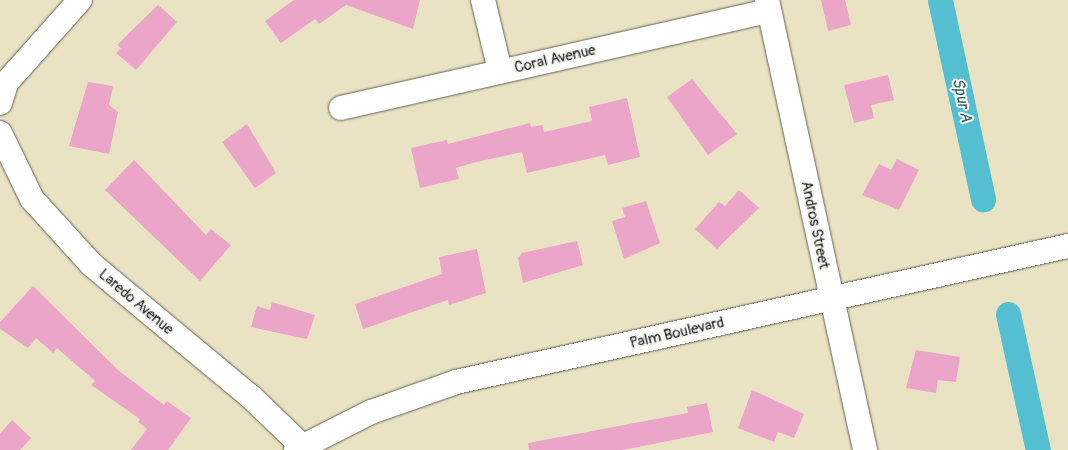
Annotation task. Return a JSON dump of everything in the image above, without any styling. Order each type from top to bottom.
[{"type":"street","points":[[0,103],[6,83],[80,0]]},
{"type":"street","points":[[483,0],[500,71]]},
{"type":"street","name":"Coral Avenue","points":[[341,108],[768,6]]},
{"type":"street","name":"Andros Street","points":[[768,6],[865,450]]},
{"type":"street","name":"Laredo Avenue","points":[[0,133],[32,199],[92,265],[250,396],[299,448]]},
{"type":"street","name":"Palm Boulevard","points":[[299,448],[371,412],[456,382],[832,300],[1068,246]]},
{"type":"building","points":[[294,0],[420,0],[413,29],[346,5],[319,24],[315,19],[281,43],[265,21]]},
{"type":"building","points":[[821,0],[845,0],[851,25],[828,31]]},
{"type":"building","points":[[158,5],[177,22],[136,70],[116,53],[121,48],[117,45]]},
{"type":"building","points":[[888,75],[894,100],[871,105],[874,118],[854,123],[844,85]]},
{"type":"building","points":[[692,79],[737,134],[708,155],[667,97]]},
{"type":"building","points":[[88,82],[113,86],[109,105],[118,112],[109,154],[69,146]]},
{"type":"building","points":[[627,98],[640,157],[608,165],[605,155],[527,173],[522,152],[456,168],[459,179],[420,188],[411,148],[447,140],[448,144],[530,123],[531,127],[542,125],[544,132],[592,121],[589,107]]},
{"type":"building","points":[[247,124],[276,173],[255,188],[222,142]]},
{"type":"building","points":[[897,159],[919,170],[899,210],[862,195],[879,164],[891,170]]},
{"type":"building","points":[[134,160],[206,235],[211,229],[231,245],[200,281],[105,190]]},
{"type":"building","points":[[739,190],[759,208],[717,249],[695,229],[719,202],[725,206]]},
{"type":"building","points":[[646,201],[660,243],[624,259],[612,221],[625,217],[622,208]]},
{"type":"building","points":[[577,241],[583,265],[523,283],[518,258],[522,253]]},
{"type":"building","points":[[477,249],[486,293],[449,305],[448,300],[363,329],[355,304],[442,274],[439,257]]},
{"type":"building","points":[[33,286],[118,370],[164,405],[167,401],[191,418],[168,450],[131,450],[147,429],[138,422],[140,419],[91,385],[95,381],[57,348],[53,353],[36,338],[28,348],[0,329],[0,322]]},
{"type":"building","points":[[272,302],[315,315],[307,339],[251,327],[257,306],[270,310]]},
{"type":"building","points":[[916,350],[960,357],[956,382],[938,380],[936,393],[906,388]]},
{"type":"building","points":[[752,390],[804,414],[794,438],[778,432],[774,442],[738,428]]},
{"type":"building","points":[[707,403],[713,432],[623,450],[529,450],[528,443],[688,413],[687,407]]},
{"type":"building","points":[[12,420],[31,438],[20,450],[0,450],[0,434]]},
{"type":"waterway","name":"Spur A","points":[[940,0],[983,199]]},
{"type":"waterway","name":"Spur A","points":[[1008,314],[1038,450]]}]
